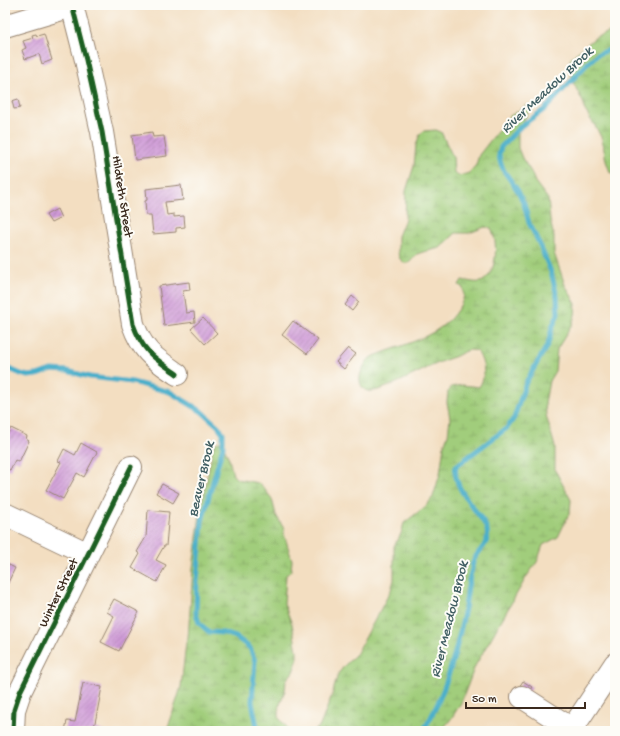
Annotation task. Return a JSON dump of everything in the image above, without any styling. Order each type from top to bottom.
[{"type":"street","points":[[5,26],[72,5]]},
{"type":"street","name":"Hildreth Street","points":[[72,5],[102,132],[133,324],[139,341],[150,355],[177,374]]},
{"type":"street","name":"Winter Street","points":[[13,731],[14,710],[20,692],[131,467]]},
{"type":"street","points":[[5,514],[88,554]]},
{"type":"street","points":[[522,697],[572,729],[615,664]]},
{"type":"green space","points":[[615,30],[615,175],[610,172],[606,161],[602,139],[584,109],[584,104],[573,82],[570,71],[570,60],[596,37]]},
{"type":"green space","points":[[528,105],[530,109],[518,131],[518,148],[535,182],[548,199],[550,220],[554,237],[554,253],[565,285],[576,304],[572,325],[557,349],[555,371],[549,381],[545,403],[546,415],[555,447],[555,470],[571,500],[570,512],[558,537],[543,545],[537,562],[527,576],[475,666],[461,703],[441,731],[314,731],[320,726],[338,674],[357,653],[391,590],[394,580],[394,546],[401,534],[404,523],[426,506],[433,497],[440,474],[444,445],[448,435],[450,418],[447,402],[448,392],[451,387],[462,385],[479,387],[484,373],[483,364],[477,351],[470,350],[382,389],[368,391],[364,389],[361,383],[361,372],[370,358],[418,340],[441,327],[450,319],[462,301],[464,296],[463,288],[459,285],[462,280],[476,282],[483,281],[492,270],[494,263],[496,248],[495,240],[491,228],[485,227],[469,233],[456,233],[440,248],[417,254],[409,263],[404,263],[400,259],[398,253],[398,236],[405,219],[406,191],[414,166],[416,145],[420,134],[424,131],[436,130],[441,132],[453,157],[454,173],[459,176],[469,173],[476,165],[479,155],[510,116]]},
{"type":"green space","points":[[219,442],[223,444],[233,475],[237,479],[258,483],[272,499],[276,515],[284,529],[284,534],[292,560],[291,571],[286,575],[284,604],[292,624],[297,651],[297,661],[293,672],[286,680],[285,691],[279,707],[279,718],[290,731],[167,731],[181,687],[186,643],[188,638],[193,568],[201,507],[214,444]]},
{"type":"building","points":[[36,34],[37,36],[44,34],[52,60],[42,64],[39,54],[25,59],[22,50],[26,48],[23,41],[33,38],[32,35]]},
{"type":"building","points":[[18,99],[20,108],[14,109],[12,101]]},
{"type":"building","points":[[152,132],[153,137],[164,136],[167,156],[135,160],[132,135]]},
{"type":"building","points":[[181,185],[183,200],[165,202],[167,215],[174,214],[174,217],[184,216],[185,227],[176,228],[176,232],[153,234],[151,215],[146,215],[146,189]]},
{"type":"building","points":[[57,209],[61,218],[51,223],[46,215]]},
{"type":"building","points":[[189,282],[190,290],[183,291],[186,313],[194,312],[195,322],[164,326],[159,286]]},
{"type":"building","points":[[352,296],[359,302],[352,311],[345,305]]},
{"type":"building","points":[[203,318],[217,333],[205,344],[191,329]]},
{"type":"building","points":[[293,321],[318,340],[307,354],[282,335]]},
{"type":"building","points":[[348,348],[356,354],[344,369],[336,362]]},
{"type":"building","points":[[11,428],[27,436],[26,439],[29,441],[19,462],[15,460],[10,470],[5,468],[5,438]]},
{"type":"building","points":[[81,443],[97,452],[84,477],[77,473],[63,499],[46,490],[61,462],[58,461],[64,449],[75,455]]},
{"type":"building","points":[[162,484],[179,493],[173,503],[156,493]]},
{"type":"building","points":[[148,510],[169,512],[166,546],[164,546],[156,560],[166,565],[157,582],[132,568],[140,554],[137,552],[146,537]]},
{"type":"building","points":[[5,563],[15,568],[5,589]]},
{"type":"building","points":[[114,599],[139,612],[119,651],[101,642],[114,616],[107,612]]},
{"type":"building","points":[[523,681],[532,687],[528,693],[519,687]]},
{"type":"building","points":[[83,683],[102,687],[94,728],[104,731],[65,731],[67,721],[75,722]]},
{"type":"waterway","name":"River Meadow Brook","points":[[423,731],[438,702],[450,671],[462,624],[473,563],[476,556],[486,543],[488,535],[487,528],[484,523],[459,487],[456,466],[507,428],[514,418],[526,382],[548,344],[552,328],[558,314],[557,296],[551,272],[529,223],[524,204],[518,191],[504,171],[499,154],[501,147],[521,126],[545,109],[588,63],[598,54],[615,48]]},
{"type":"waterway","name":"Beaver Brook","points":[[5,367],[28,376],[37,375],[51,370],[67,371],[90,377],[132,382],[170,392],[201,411],[218,426],[223,433],[223,446],[202,521],[196,613],[199,623],[209,632],[224,633],[236,637],[250,648],[255,661],[252,702],[258,731]]},
{"type":"cycle path","points":[[72,5],[102,132],[133,324],[137,334],[150,354],[177,374]]},
{"type":"cycle path","points":[[13,731],[14,710],[20,692],[131,467]]}]
